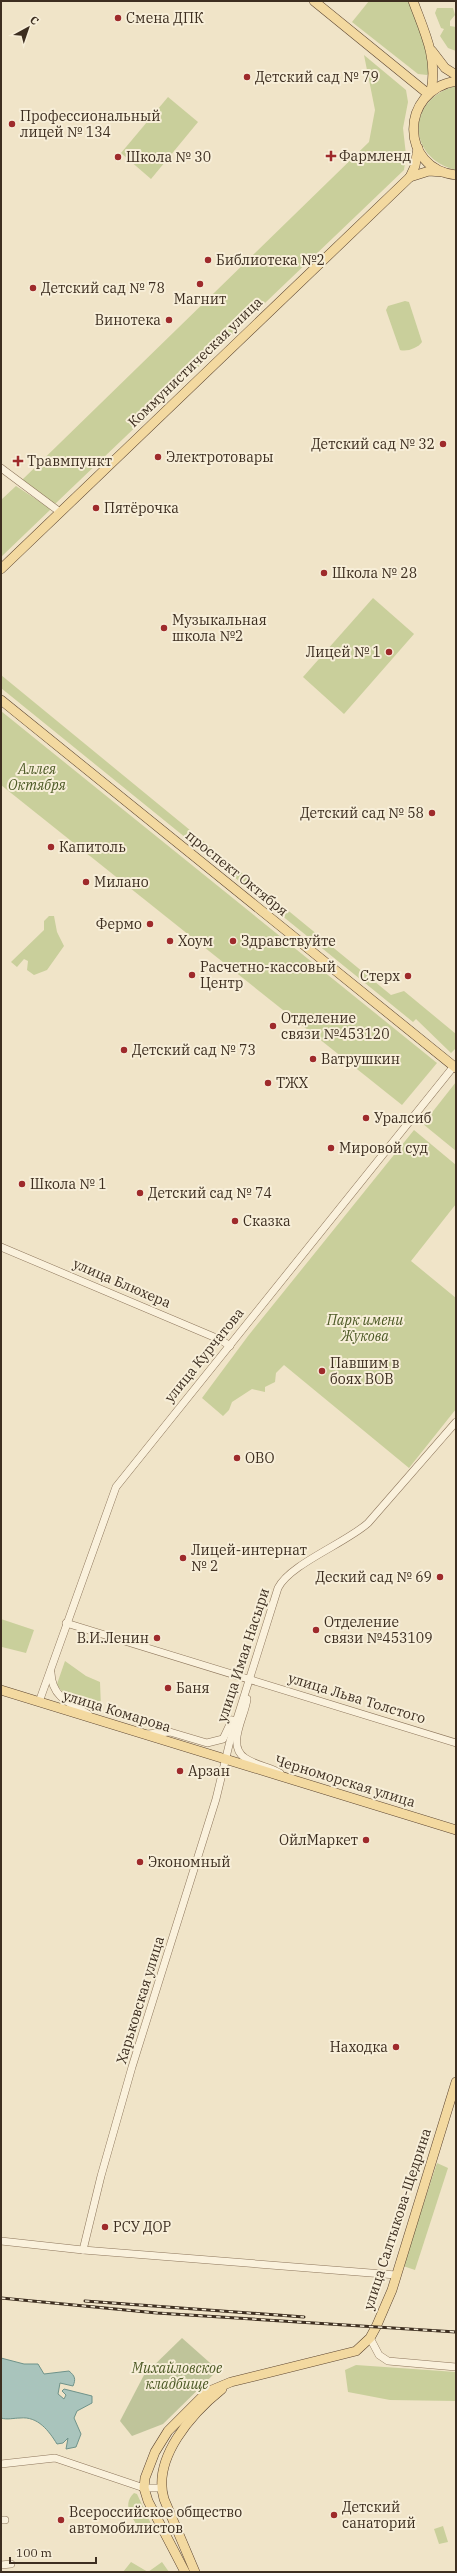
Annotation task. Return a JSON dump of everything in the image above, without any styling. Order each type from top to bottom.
[{"type":"main road","points":[[314,1],[429,92]]},
{"type":"main road","points":[[413,1],[431,50],[434,72],[429,92]]},
{"type":"main road","points":[[431,50],[445,68],[456,75]]},
{"type":"main road","points":[[456,81],[429,92],[418,104],[415,115],[414,136],[418,148],[431,166],[442,172],[456,175]]},
{"type":"main road","name":"Коммунистическая улица","points":[[1,569],[410,177],[415,166],[418,148]]},
{"type":"main road","name":"Коммунистическая улица","points":[[410,177],[429,171],[442,172]]},
{"type":"main road","name":"проспект Октября","points":[[1,700],[455,1066]]},
{"type":"main road","name":"улица Комарова","points":[[1,1690],[225,1759]]},
{"type":"main road","name":"Черноморская улица","points":[[225,1759],[456,1830]]},
{"type":"main road","name":"улица Салтыкова-Щедрина","points":[[144,2488],[145,2478],[155,2452],[168,2431],[207,2392],[231,2382],[356,2351],[370,2338],[396,2274],[456,2082]]},
{"type":"main road","points":[[194,2572],[174,2528],[161,2488],[162,2470],[178,2438],[204,2404],[231,2382]]},
{"type":"main road","points":[[144,2488],[153,2512],[185,2572]]},
{"type":"street","points":[[1,468],[60,512]]},
{"type":"street","name":"улица Курчатова","points":[[39,1702],[66,1623],[116,1487],[455,1066]]},
{"type":"street","name":"улица Блюхера","points":[[1,1247],[116,1294],[222,1340],[230,1346]]},
{"type":"street","name":"улица Имая Насыри","points":[[225,1759],[282,1581],[294,1571],[356,1533],[368,1523],[456,1422]]},
{"type":"street","name":"улица Льва Толстого","points":[[66,1623],[250,1678],[456,1743]]},
{"type":"street","points":[[50,1668],[53,1688],[57,1694],[93,1718]]},
{"type":"street","points":[[146,1734],[170,1732],[207,1743],[222,1739],[247,1688]]},
{"type":"street","points":[[247,1688],[247,1700],[236,1737],[238,1750],[246,1759],[289,1778]]},
{"type":"street","name":"Харьковская улица","points":[[83,2250],[101,2176],[130,2075],[216,1799],[225,1759]]},
{"type":"street","points":[[1,2241],[83,2250],[396,2274]]},
{"type":"street","points":[[370,2338],[379,2355],[388,2361],[456,2367]]},
{"type":"street","points":[[1,2464],[55,2458],[144,2488],[161,2488]]},
{"type":"street","points":[[1,2565],[11,2564]]},
{"type":"green space","points":[[369,1],[409,1],[428,51],[429,73],[427,75],[418,74],[352,22]]},
{"type":"green space","points":[[437,8],[453,8],[455,15],[450,21],[450,26],[456,27],[456,51],[448,48],[440,36],[444,29],[441,28],[435,13]]},
{"type":"green space","points":[[364,55],[406,90],[408,102],[403,128],[406,155],[404,170],[55,504],[22,480],[369,142],[375,110]]},
{"type":"green space","points":[[456,86],[456,170],[440,163],[428,154],[421,142],[418,128],[421,115],[428,103],[440,93]]},
{"type":"green space","points":[[168,97],[198,122],[151,179],[121,153]]},
{"type":"green space","points":[[405,301],[409,302],[422,342],[415,348],[400,350],[386,310],[388,306]]},
{"type":"green space","points":[[16,486],[51,509],[1,557],[1,500]]},
{"type":"green space","points":[[373,598],[414,634],[344,714],[303,677]]},
{"type":"green space","points":[[1,675],[391,995],[404,991],[456,1034],[456,1048],[451,1053],[416,1019],[413,1022],[1,688]]},
{"type":"green space","name":"Аллея Октября","points":[[1,711],[437,1063],[402,1105],[1,785]]},
{"type":"green space","points":[[49,916],[54,916],[57,932],[64,946],[47,970],[34,975],[27,970],[28,961],[24,959],[17,967],[11,962],[44,930],[44,921]]},
{"type":"green space","points":[[456,1082],[456,1151],[423,1124]]},
{"type":"green space","name":"Парк имени Жукова","points":[[414,1130],[456,1165],[456,1204],[411,1261],[456,1298],[456,1409],[409,1468],[284,1365],[276,1373],[275,1382],[265,1387],[265,1392],[252,1389],[232,1402],[229,1410],[223,1416],[202,1398],[248,1336]]},
{"type":"green space","points":[[1,1619],[34,1630],[26,1653],[2,1647],[1,1650]]},
{"type":"green space","points":[[65,1661],[86,1676],[100,1682],[101,1708],[76,1700],[61,1690],[57,1684]]},
{"type":"green space","points":[[437,2163],[448,2168],[415,2270],[403,2266]]},
{"type":"green space","name":"Михайловское кладбище","points":[[182,2338],[218,2370],[163,2424],[132,2436],[120,2421],[144,2375]]},
{"type":"green space","points":[[356,2365],[456,2372],[456,2401],[390,2400],[348,2392],[345,2370]]},
{"type":"green space","points":[[134,2493],[137,2494],[153,2528],[153,2532],[149,2535],[143,2534],[130,2514],[128,2503]]},
{"type":"green space","points":[[443,2526],[448,2542],[439,2544],[434,2529]]},
{"type":"green space","points":[[131,2562],[148,2572],[123,2572]]},
{"type":"green space","points":[[162,2562],[169,2572],[148,2572]]},
{"type":"water","points":[[1,2358],[24,2364],[38,2364],[44,2374],[69,2371],[73,2374],[73,2386],[60,2383],[58,2394],[64,2399],[66,2395],[62,2391],[64,2389],[92,2396],[92,2403],[77,2411],[74,2418],[81,2434],[76,2447],[66,2449],[68,2438],[63,2443],[57,2444],[42,2425],[32,2419],[1,2418]]},
{"type":"railway","points":[[1,2298],[157,2313],[456,2332]]},
{"type":"railway","points":[[85,2301],[304,2317]]},
{"type":"place","name":"Смена ДПК","points":[[118,18]]},
{"type":"place","name":"Детский сад № 79","points":[[247,77]]},
{"type":"place","name":"Профессиональный лицей № 134","points":[[12,124]]},
{"type":"place","name":"Фармленд","points":[[331,156]]},
{"type":"place","name":"Школа № 30","points":[[118,157]]},
{"type":"place","name":"Библиотека №2","points":[[208,260]]},
{"type":"place","name":"Магнит","points":[[200,284]]},
{"type":"place","name":"Детский сад № 78","points":[[33,288]]},
{"type":"place","name":"Винотека","points":[[169,320]]},
{"type":"place","name":"Детский сад № 32","points":[[443,444]]},
{"type":"place","name":"Электротовары","points":[[158,457]]},
{"type":"place","name":"Травмпункт","points":[[18,461]]},
{"type":"place","name":"Пятёрочка","points":[[96,508]]},
{"type":"place","name":"Школа № 28","points":[[324,573]]},
{"type":"place","name":"Музыкальная школа №2","points":[[164,628]]},
{"type":"place","name":"Лицей № 1","points":[[389,652]]},
{"type":"place","name":"Детский сад № 58","points":[[432,813]]},
{"type":"place","name":"Капитоль","points":[[51,847]]},
{"type":"place","name":"Милано","points":[[86,882]]},
{"type":"place","name":"Фермо","points":[[150,924]]},
{"type":"place","name":"Хоум","points":[[170,941]]},
{"type":"place","name":"Здравствуйте","points":[[233,941]]},
{"type":"place","name":"Расчетно-кассовый Центр","points":[[192,975]]},
{"type":"place","name":"Стерх","points":[[408,976]]},
{"type":"place","name":"Отделение связи №453120","points":[[273,1026]]},
{"type":"place","name":"Детский сад № 73","points":[[124,1050]]},
{"type":"place","name":"Ватрушкин","points":[[313,1059]]},
{"type":"place","name":"ТЖХ","points":[[268,1083]]},
{"type":"place","name":"Уралсиб","points":[[366,1118]]},
{"type":"place","name":"Мировой суд","points":[[331,1148]]},
{"type":"place","name":"Школа № 1","points":[[22,1184]]},
{"type":"place","name":"Детский сад № 74","points":[[140,1193]]},
{"type":"place","name":"Сказка","points":[[235,1221]]},
{"type":"place","name":"Павшим в боях ВОВ","points":[[322,1371]]},
{"type":"place","name":"ОВО","points":[[237,1458]]},
{"type":"place","name":"Лицей-интернат № 2","points":[[183,1558]]},
{"type":"place","name":"Деский сад № 69","points":[[440,1577]]},
{"type":"place","name":"Отделение связи №453109","points":[[316,1630]]},
{"type":"place","name":"В.И.Ленин","points":[[157,1638]]},
{"type":"place","name":"Баня","points":[[168,1688]]},
{"type":"place","name":"Арзан","points":[[180,1771]]},
{"type":"place","name":"ОйлМаркет","points":[[366,1840]]},
{"type":"place","name":"Экономный","points":[[140,1862]]},
{"type":"place","name":"Находка","points":[[396,2047]]},
{"type":"place","name":"РСУ ДОР","points":[[105,2227]]},
{"type":"place","name":"Детский санаторий","points":[[334,2515]]},
{"type":"place","name":"Всероссийское общество автомобилистов","points":[[61,2520]]}]
